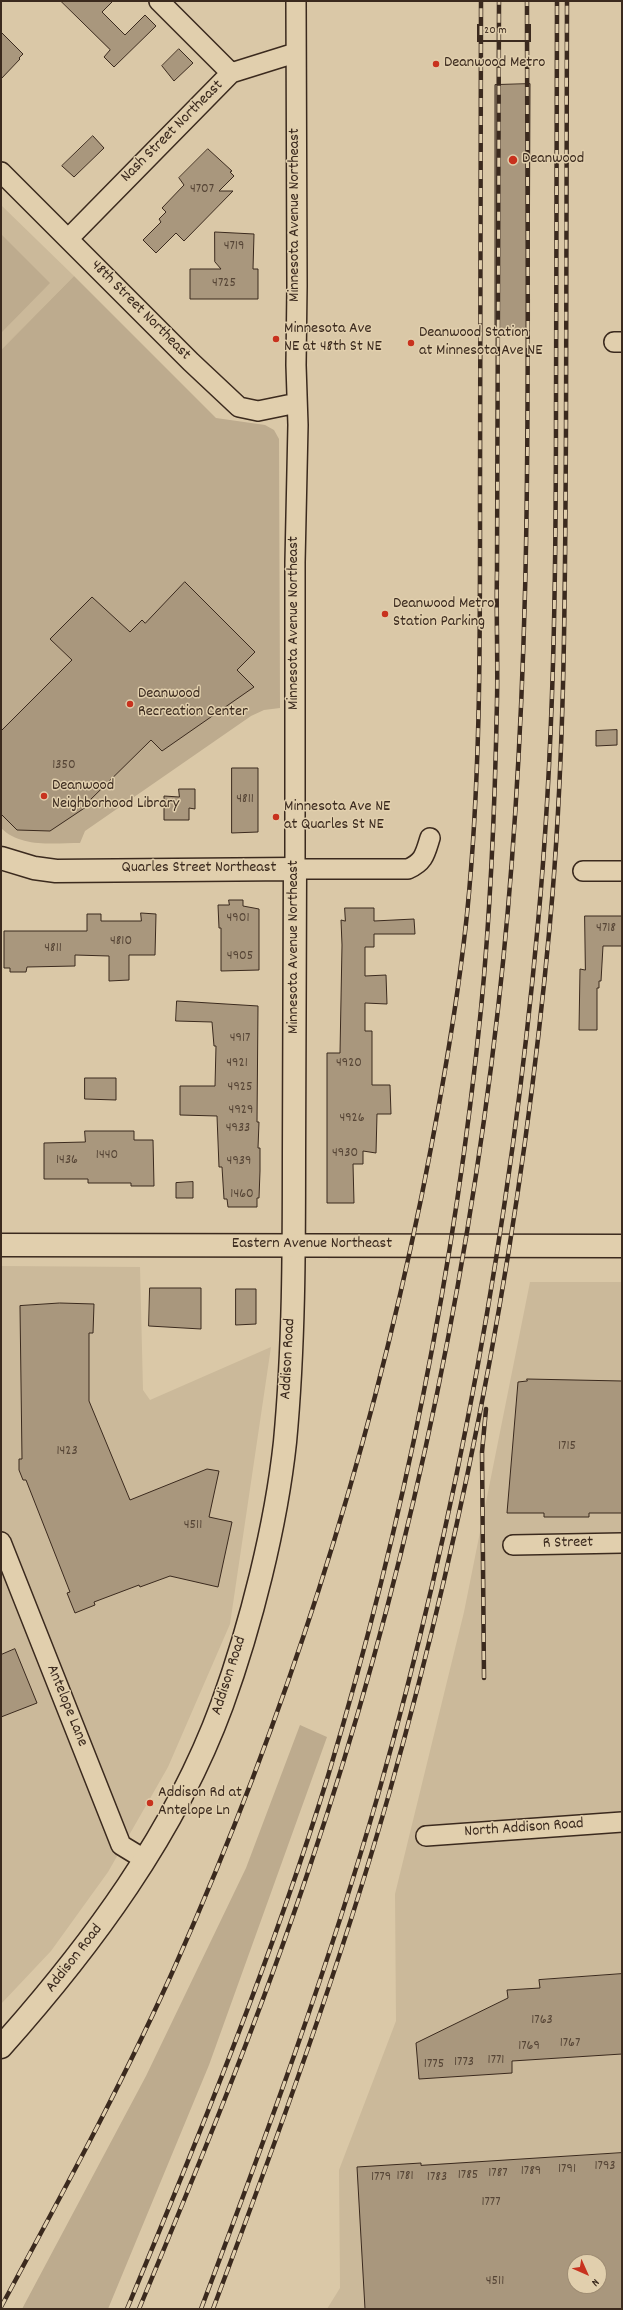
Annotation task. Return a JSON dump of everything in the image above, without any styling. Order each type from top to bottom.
[{"type":"street","points":[[159,1],[232,73]]},
{"type":"street","name":"Minnesota Avenue Northeast","points":[[294,1245],[297,403],[296,1]]},
{"type":"street","name":"Nash Street Northeast","points":[[68,239],[232,73],[295,53]]},
{"type":"street","name":"48th Street Northeast","points":[[1,172],[191,362],[239,407],[258,411],[297,403]]},
{"type":"street","name":"Quarles Street Northeast","points":[[3,862],[56,871],[408,869],[418,865],[422,860],[430,838]]},
{"type":"street","points":[[583,871],[622,871]]},
{"type":"street","name":"Eastern Avenue Northeast","points":[[1,1244],[622,1246]]},
{"type":"street","name":"Addison Road","points":[[1,2047],[71,1966],[96,1934],[144,1859],[183,1791],[212,1728],[237,1660],[254,1600],[276,1502],[284,1442],[294,1245]]},
{"type":"street","name":"Antelope Lane","points":[[1,1542],[121,1844],[144,1859]]},
{"type":"street","name":"R Street","points":[[513,1545],[622,1543]]},
{"type":"street","name":"North Addison Road","points":[[426,1836],[622,1822]]},
{"type":"shaded area","points":[[1,205],[74,276],[1,350]]},
{"type":"shaded area","points":[[1,234],[50,283],[1,333]]},
{"type":"shaded area","points":[[74,276],[216,418],[265,425],[274,430],[279,439],[280,708],[264,710],[251,716],[85,831],[80,843],[49,844],[28,842],[18,839],[1,828],[1,350]]},
{"type":"shaded area","points":[[1,1266],[140,1267],[143,1390],[150,1400],[271,1347],[230,1624],[168,1767],[108,1872],[51,1951],[1,2004]]},
{"type":"shaded area","points":[[530,1282],[622,1282],[622,2309],[327,2309],[340,2288],[339,2170],[396,2021],[395,1894],[464,1612]]},
{"type":"shaded area","points":[[300,1725],[327,1737],[209,2065],[108,2309],[22,2309],[146,2076],[246,1868]]},
{"type":"building","points":[[61,1],[113,1],[102,12],[125,35],[145,15],[156,26],[114,67],[104,57],[110,50]]},
{"type":"building","points":[[1,32],[23,54],[1,79]]},
{"type":"building","points":[[179,49],[193,63],[174,81],[162,66]]},
{"type":"building","points":[[530,84],[529,331],[495,331],[495,85]]},
{"type":"building","points":[[93,136],[104,148],[74,177],[62,166]]},
{"type":"building","points":[[208,149],[232,171],[230,172],[234,176],[219,191],[233,191],[184,241],[176,233],[156,253],[143,240],[161,222],[159,219],[166,212],[162,208],[184,185],[179,178]]},
{"type":"building","points":[[215,232],[254,234],[253,269],[258,269],[258,299],[190,299],[190,269],[221,269],[215,262]]},
{"type":"building","name":"Deanwood Recreation Center","points":[[185,582],[255,652],[237,670],[254,687],[162,751],[151,740],[87,803],[89,805],[50,831],[17,830],[1,814],[1,731],[72,660],[50,639],[92,597],[130,632],[142,620],[145,623]]},
{"type":"building","points":[[617,730],[617,745],[596,746],[596,731]]},
{"type":"building","points":[[232,768],[258,768],[258,832],[232,833]]},
{"type":"building","points":[[179,789],[195,789],[195,809],[189,808],[189,820],[164,820],[164,796],[179,797]]},
{"type":"building","points":[[229,900],[243,900],[243,906],[259,909],[259,970],[221,971],[221,928],[219,928],[218,905],[229,905]]},
{"type":"building","points":[[345,908],[374,908],[374,921],[414,919],[415,934],[374,934],[374,947],[365,947],[365,976],[386,975],[387,1004],[365,1003],[365,1031],[372,1031],[372,1085],[390,1085],[391,1114],[377,1114],[376,1153],[363,1151],[363,1164],[353,1164],[354,1203],[327,1203],[327,1053],[340,1053],[341,920],[345,921]]},
{"type":"building","points":[[141,913],[156,914],[155,955],[129,955],[129,980],[109,981],[109,956],[75,955],[75,966],[27,967],[26,972],[10,972],[10,968],[4,968],[4,931],[87,931],[87,914],[101,914],[101,921],[141,921]]},
{"type":"building","points":[[585,916],[622,916],[622,946],[603,946],[601,981],[599,981],[599,988],[597,988],[597,1030],[579,1030],[580,969],[585,970]]},
{"type":"building","points":[[177,1001],[258,1006],[257,1122],[259,1122],[258,1148],[260,1148],[260,1171],[259,1198],[257,1198],[257,1207],[228,1207],[227,1199],[224,1199],[222,1167],[219,1167],[217,1116],[180,1115],[180,1086],[215,1086],[216,1046],[214,1046],[212,1022],[176,1021]]},
{"type":"building","points":[[85,1078],[116,1078],[116,1100],[85,1099]]},
{"type":"building","points":[[85,1131],[134,1131],[134,1140],[153,1140],[154,1186],[131,1186],[131,1183],[88,1183],[88,1179],[44,1179],[44,1143],[85,1142]]},
{"type":"building","points":[[193,1182],[193,1198],[176,1198],[176,1183]]},
{"type":"building","points":[[150,1288],[201,1288],[201,1329],[149,1326]]},
{"type":"building","points":[[236,1289],[256,1289],[256,1324],[236,1325]]},
{"type":"building","points":[[60,1303],[94,1304],[93,1333],[89,1333],[89,1401],[130,1500],[207,1469],[219,1471],[209,1517],[232,1522],[218,1587],[170,1576],[140,1587],[139,1585],[94,1602],[95,1605],[75,1613],[67,1593],[70,1592],[26,1480],[23,1480],[19,1470],[19,1459],[22,1459],[20,1306]]},
{"type":"building","points":[[527,1379],[622,1381],[622,1513],[589,1513],[589,1517],[544,1517],[544,1513],[507,1513],[518,1382],[527,1381]]},
{"type":"building","points":[[15,1649],[37,1703],[1,1717],[1,1655]]},
{"type":"building","points":[[622,1974],[622,2054],[512,2061],[512,2073],[419,2079],[416,2043],[508,1998],[507,1990],[540,1988],[539,1980]]},
{"type":"building","points":[[622,2153],[622,2309],[365,2309],[357,2167],[421,2163],[421,2165]]},
{"type":"railway","points":[[1,2307],[92,2137],[156,2008],[216,1872],[253,1778],[287,1684],[319,1588],[348,1492],[375,1395],[421,1199],[453,1021],[463,950],[472,862],[475,809],[480,652],[481,1]]},
{"type":"railway","points":[[127,2309],[234,2045],[283,1911],[328,1776],[355,1682],[403,1492],[441,1300],[457,1203],[481,1009],[490,894],[495,778],[497,685],[499,1]]},
{"type":"railway","points":[[139,2309],[207,2144],[271,1978],[310,1866],[343,1762],[374,1656],[402,1550],[449,1335],[468,1227],[498,1009],[510,884],[519,758],[527,506],[527,1]]},
{"type":"railway","points":[[201,2309],[295,2054],[359,1860],[378,1795],[407,1688],[457,1472],[497,1253],[527,1033],[538,923],[548,794],[555,598],[557,1]]},
{"type":"railway","points":[[213,2309],[328,1989],[370,1859],[418,1687],[468,1471],[489,1363],[525,1144],[539,1033],[550,923],[559,800],[565,551],[567,1]]},
{"type":"railway","points":[[484,1678],[482,1452],[486,1409]]},
{"type":"place","name":"Deanwood Metro","points":[[436,64]]},
{"type":"place","name":"Deanwood","points":[[513,160]]},
{"type":"place","name":"Minnesota Ave NE at 48th St NE","points":[[276,339]]},
{"type":"place","name":"Deanwood Station at Minnesota Ave NE","points":[[411,343]]},
{"type":"place","name":"Deanwood Metro Station Parking","points":[[385,614]]},
{"type":"place","name":"Deanwood Recreation Center","points":[[130,704]]},
{"type":"place","name":"Deanwood Neighborhood Library","points":[[44,796]]},
{"type":"place","name":"Minnesota Ave NE at Quarles St NE","points":[[276,817]]},
{"type":"place","name":"Addison Rd at Antelope Ln","points":[[150,1803]]}]
